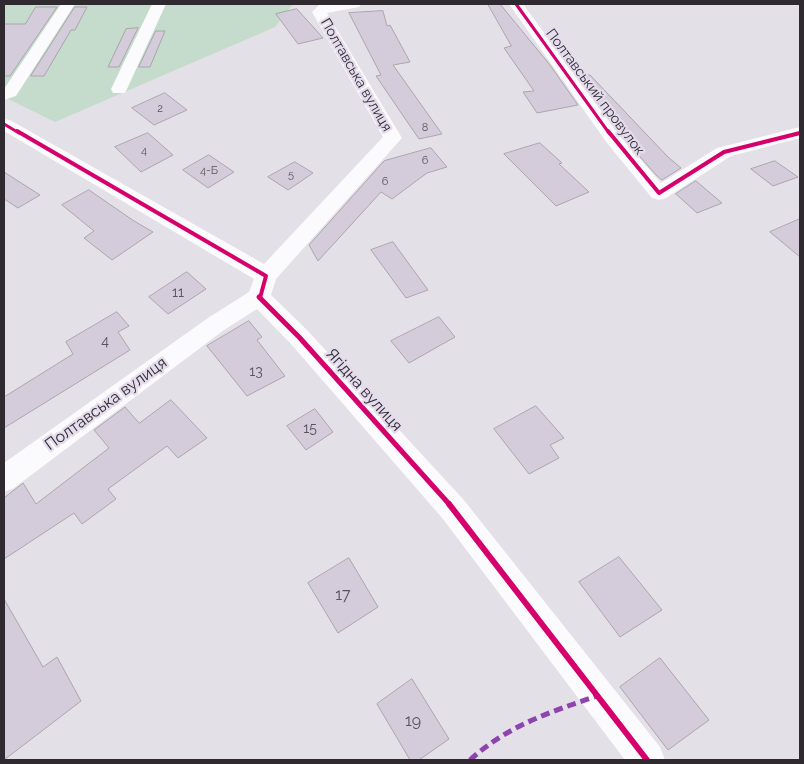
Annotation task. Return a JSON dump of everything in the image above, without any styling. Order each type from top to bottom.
[{"type":"street","points":[[4,96],[10,92],[68,4]]},
{"type":"street","points":[[119,89],[159,4]]},
{"type":"street","name":"Полтавська вулиця","points":[[4,479],[216,324],[262,286],[393,138],[319,12],[325,7],[354,4]]},
{"type":"street","name":"Полтавський провулок","points":[[516,4],[613,139],[658,192],[724,152],[800,133]]},
{"type":"street","name":"Ягідна вулиця","points":[[4,124],[262,286],[299,337],[453,509],[647,760]]},
{"type":"green space","points":[[4,4],[293,4],[275,27],[55,122],[4,97]]},
{"type":"building","points":[[488,4],[500,4],[550,65],[578,105],[537,113],[523,92],[534,91],[504,48],[511,46]]},
{"type":"building","points":[[36,7],[57,7],[10,76],[4,76],[4,24],[25,24]]},
{"type":"building","points":[[75,7],[87,7],[75,30],[71,30],[44,76],[31,76]]},
{"type":"building","points":[[297,9],[323,38],[298,44],[276,14]]},
{"type":"building","points":[[383,11],[387,26],[390,25],[410,62],[393,65],[442,134],[419,139],[376,76],[381,75],[349,13]]},
{"type":"building","points":[[138,28],[119,67],[108,67],[126,29]]},
{"type":"building","points":[[156,31],[165,31],[150,67],[139,67]]},
{"type":"building","points":[[590,75],[668,157],[681,168],[662,180],[656,175],[620,134],[579,77]]},
{"type":"building","points":[[165,93],[187,110],[154,125],[132,108]]},
{"type":"building","points":[[148,133],[173,155],[141,172],[115,147]]},
{"type":"building","points":[[540,143],[589,192],[556,206],[504,154]]},
{"type":"building","points":[[431,148],[447,167],[427,173],[392,199],[381,192],[318,261],[309,245],[384,161]]},
{"type":"building","points":[[209,155],[234,172],[208,188],[183,170]]},
{"type":"building","points":[[775,161],[798,177],[773,186],[751,169]]},
{"type":"building","points":[[295,162],[313,173],[288,190],[268,177]]},
{"type":"building","points":[[4,172],[40,195],[18,208],[4,199]]},
{"type":"building","points":[[696,181],[722,203],[697,213],[676,194]]},
{"type":"building","points":[[89,190],[153,232],[112,260],[84,238],[94,231],[62,205]]},
{"type":"building","points":[[800,219],[800,257],[770,232]]},
{"type":"building","points":[[393,242],[428,290],[406,298],[371,250]]},
{"type":"building","points":[[187,272],[206,289],[168,314],[149,297]]},
{"type":"building","points":[[117,312],[129,326],[118,332],[130,350],[4,428],[4,397],[73,354],[66,342]]},
{"type":"building","points":[[439,317],[455,337],[409,363],[391,341]]},
{"type":"building","points":[[249,321],[262,337],[257,340],[285,376],[247,396],[207,346]]},
{"type":"building","points":[[171,400],[207,438],[178,458],[167,446],[108,489],[116,499],[82,524],[74,513],[4,559],[4,498],[23,483],[36,504],[109,448],[94,430],[125,407],[139,423]]},
{"type":"building","points":[[536,406],[564,438],[550,445],[559,458],[529,474],[494,429]]},
{"type":"building","points":[[315,409],[333,432],[306,450],[287,426]]},
{"type":"building","points":[[619,557],[662,610],[620,637],[579,582]]},
{"type":"building","points":[[349,558],[378,607],[338,633],[308,583]]},
{"type":"building","points":[[4,599],[43,667],[57,657],[81,701],[4,760]]},
{"type":"building","points":[[660,658],[709,720],[668,750],[620,687]]},
{"type":"building","points":[[412,679],[449,739],[419,760],[410,760],[377,704]]},
{"type":"marked path","points":[[470,760],[498,737],[529,720],[597,696]]},
{"type":"cycle path","points":[[516,4],[613,139],[659,193],[724,152],[800,133]]},
{"type":"cycle path","points":[[4,124],[266,276],[259,297],[299,337],[453,509],[647,760]]}]
